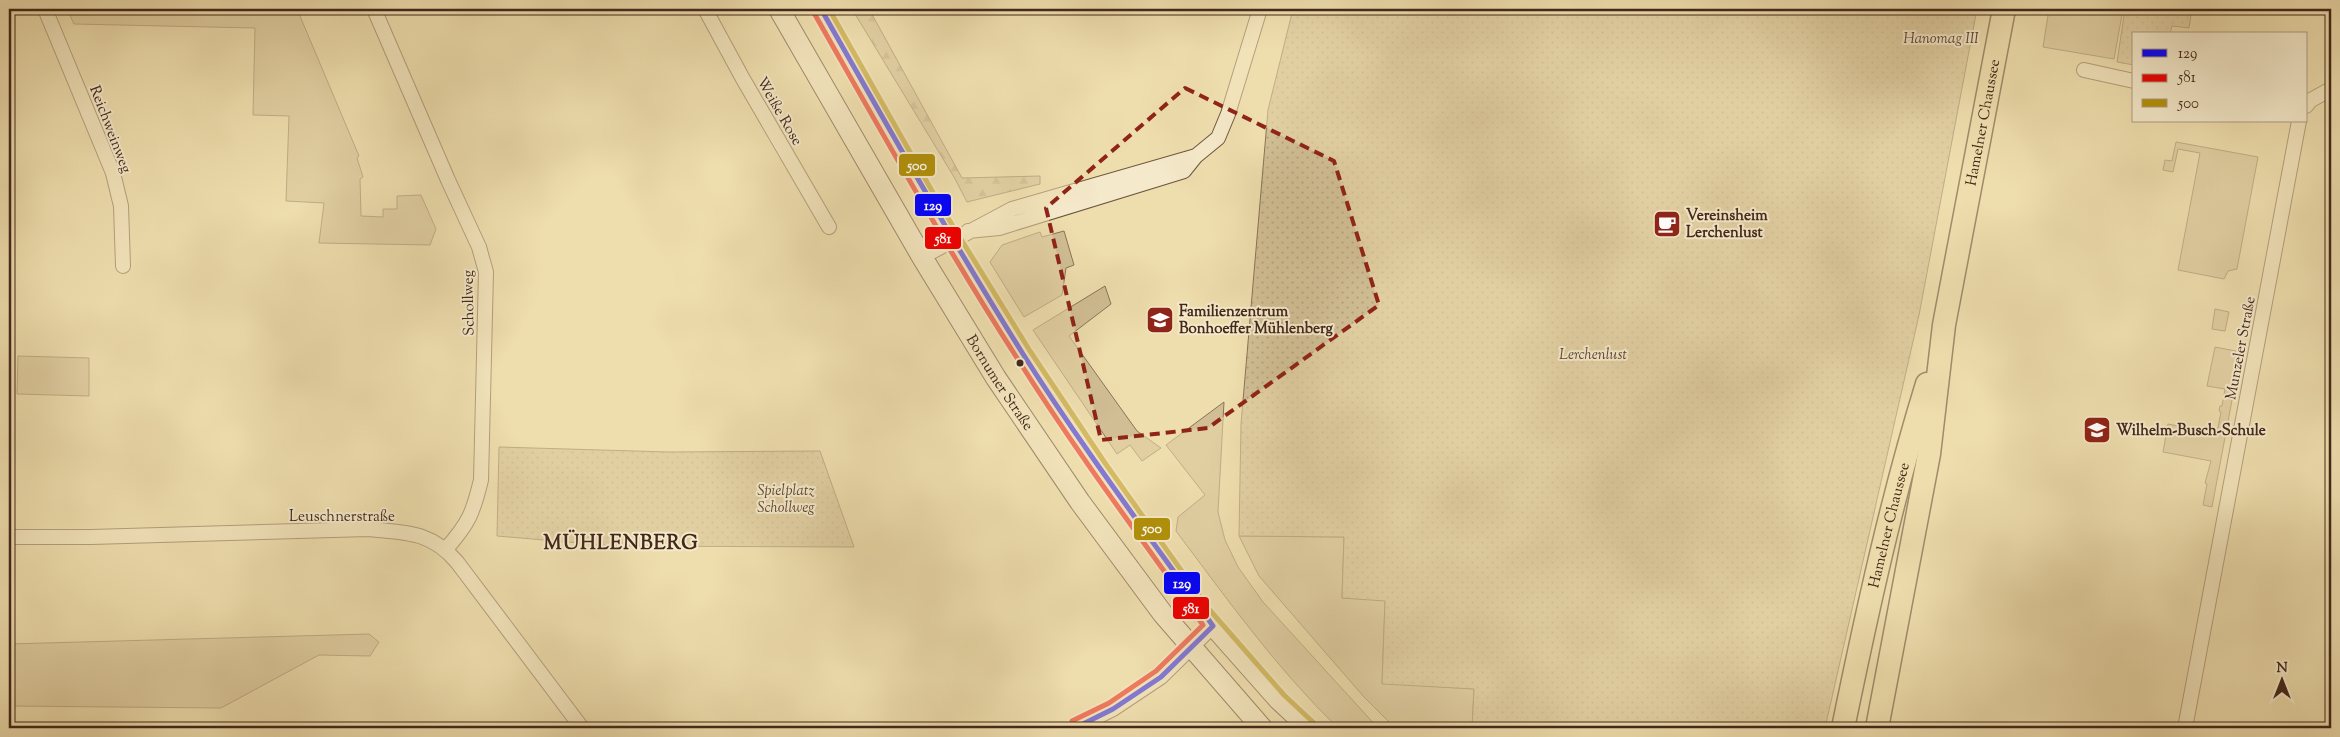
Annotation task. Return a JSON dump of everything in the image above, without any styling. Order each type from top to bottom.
[{"type":"main road","name":"Bornumer Straße","points":[[779,9],[922,258],[996,378],[1080,502],[1163,614],[1262,728]]},
{"type":"main road","points":[[821,9],[961,235],[1024,355],[1099,467],[1213,626],[1279,700],[1309,728]]},
{"type":"main road","name":"Hamelner Chaussee","points":[[1877,728],[1928,454],[1944,326],[2004,9]]},
{"type":"main road","name":"Hamelner Chaussee","points":[[1843,728],[1871,596],[1906,450],[1944,326]]},
{"type":"street","name":"Reichweinweg","points":[[45,9],[113,173],[121,206],[122,266]]},
{"type":"street","name":"Schollweg","points":[[374,9],[479,247],[486,272],[481,480],[474,510],[462,531],[446,549]]},
{"type":"street","name":"Weiße Rose","points":[[705,9],[743,79],[829,227]]},
{"type":"street","points":[[922,258],[961,235],[1012,209],[1196,156],[1218,138],[1228,114],[1260,9]]},
{"type":"street","points":[[2084,70],[2132,81]]},
{"type":"street","points":[[2308,104],[2331,89]]},
{"type":"street","name":"Munzeler Straße","points":[[2185,728],[2299,122]]},
{"type":"street","name":"Leuschnerstraße","points":[[9,537],[91,537],[368,529],[408,533],[431,539],[446,549],[529,655],[582,728]]},
{"type":"street","points":[[1074,728],[1113,709],[1161,677],[1213,626]]},
{"type":"highlighted area","points":[[1185,88],[1334,161],[1379,305],[1208,428],[1101,440],[1046,208]]},
{"type":"green space","points":[[67,9],[297,9],[359,156],[357,158],[363,177],[360,179],[361,216],[383,217],[383,209],[397,209],[397,196],[421,195],[436,229],[430,245],[319,243],[324,203],[286,201],[289,116],[253,115],[255,28],[74,24]]},
{"type":"green space","points":[[852,9],[869,9],[962,178],[1040,176],[1040,184],[967,202],[954,177]]},
{"type":"green space","name":"Lerchenlust","points":[[1293,9],[1977,9],[1919,315],[1825,728],[1472,728],[1474,689],[1382,684],[1385,601],[1342,598],[1344,537],[1239,536],[1241,424],[1268,110]]},
{"type":"green space","points":[[2049,9],[2123,9],[2114,59],[2043,47]]},
{"type":"green space","points":[[2125,9],[2192,9],[2189,28],[2172,26],[2170,32],[2132,32],[2132,65],[2117,62]]},
{"type":"green space","points":[[2176,142],[2258,157],[2237,269],[2228,271],[2224,279],[2178,270],[2200,153],[2178,149],[2173,172],[2163,170],[2165,160],[2172,161]]},
{"type":"green space","points":[[1064,231],[1074,265],[1066,268],[1062,295],[1024,317],[990,262],[1002,245],[1040,232],[1042,237]]},
{"type":"green space","points":[[1105,286],[1111,304],[1069,336],[1137,431],[1161,448],[1142,461],[1130,445],[1117,454],[1033,330]]},
{"type":"green space","points":[[2215,309],[2229,312],[2225,331],[2212,329]]},
{"type":"green space","points":[[2215,347],[2241,352],[2212,507],[2203,505],[2207,484],[2205,483],[2211,461],[2163,452],[2168,424],[2217,433],[2221,412],[2219,411],[2220,406],[2222,406],[2225,389],[2207,386]]},
{"type":"green space","points":[[18,356],[89,358],[89,396],[17,394]]},
{"type":"green space","points":[[1224,402],[1218,512],[1225,540],[1238,567],[1263,602],[1378,728],[1338,728],[1273,658],[1176,531],[1178,517],[1205,495],[1166,445]]},
{"type":"green space","name":"Spielplatz Schollweg","points":[[499,447],[669,452],[820,451],[854,547],[614,546],[497,536]]},
{"type":"green space","points":[[1239,536],[1344,537],[1342,598],[1385,600],[1382,683],[1474,689],[1472,728],[1395,728],[1364,697],[1259,576]]},
{"type":"green space","points":[[369,634],[379,642],[370,656],[319,655],[221,708],[9,706],[9,644]]},
{"type":"transit line","name":"129","points":[[821,9],[945,226],[1045,389],[1213,626],[1161,677],[1113,709],[1075,728]]},
{"type":"transit line","name":"500","points":[[829,9],[940,205],[1030,351],[1105,463],[1208,608],[1284,695],[1314,723]]},
{"type":"transit line","name":"581","points":[[814,13],[888,144],[990,316],[1085,460],[1203,625],[1156,671],[1109,703],[1072,721]]},
{"type":"place","name":"Vereinsheim Lerchenlust","points":[[1667,224]]},
{"type":"place","name":"Familienzentrum Bonhoeffer Mühlenberg","points":[[1160,320]]},
{"type":"place","name":"Wilhelm-Busch-Schule","points":[[2097,430]]},
{"type":"district","name":"MÜHLENBERG","points":[[621,542]]},
{"type":"park label","name":"Hanomag III","points":[[1941,38]]}]
